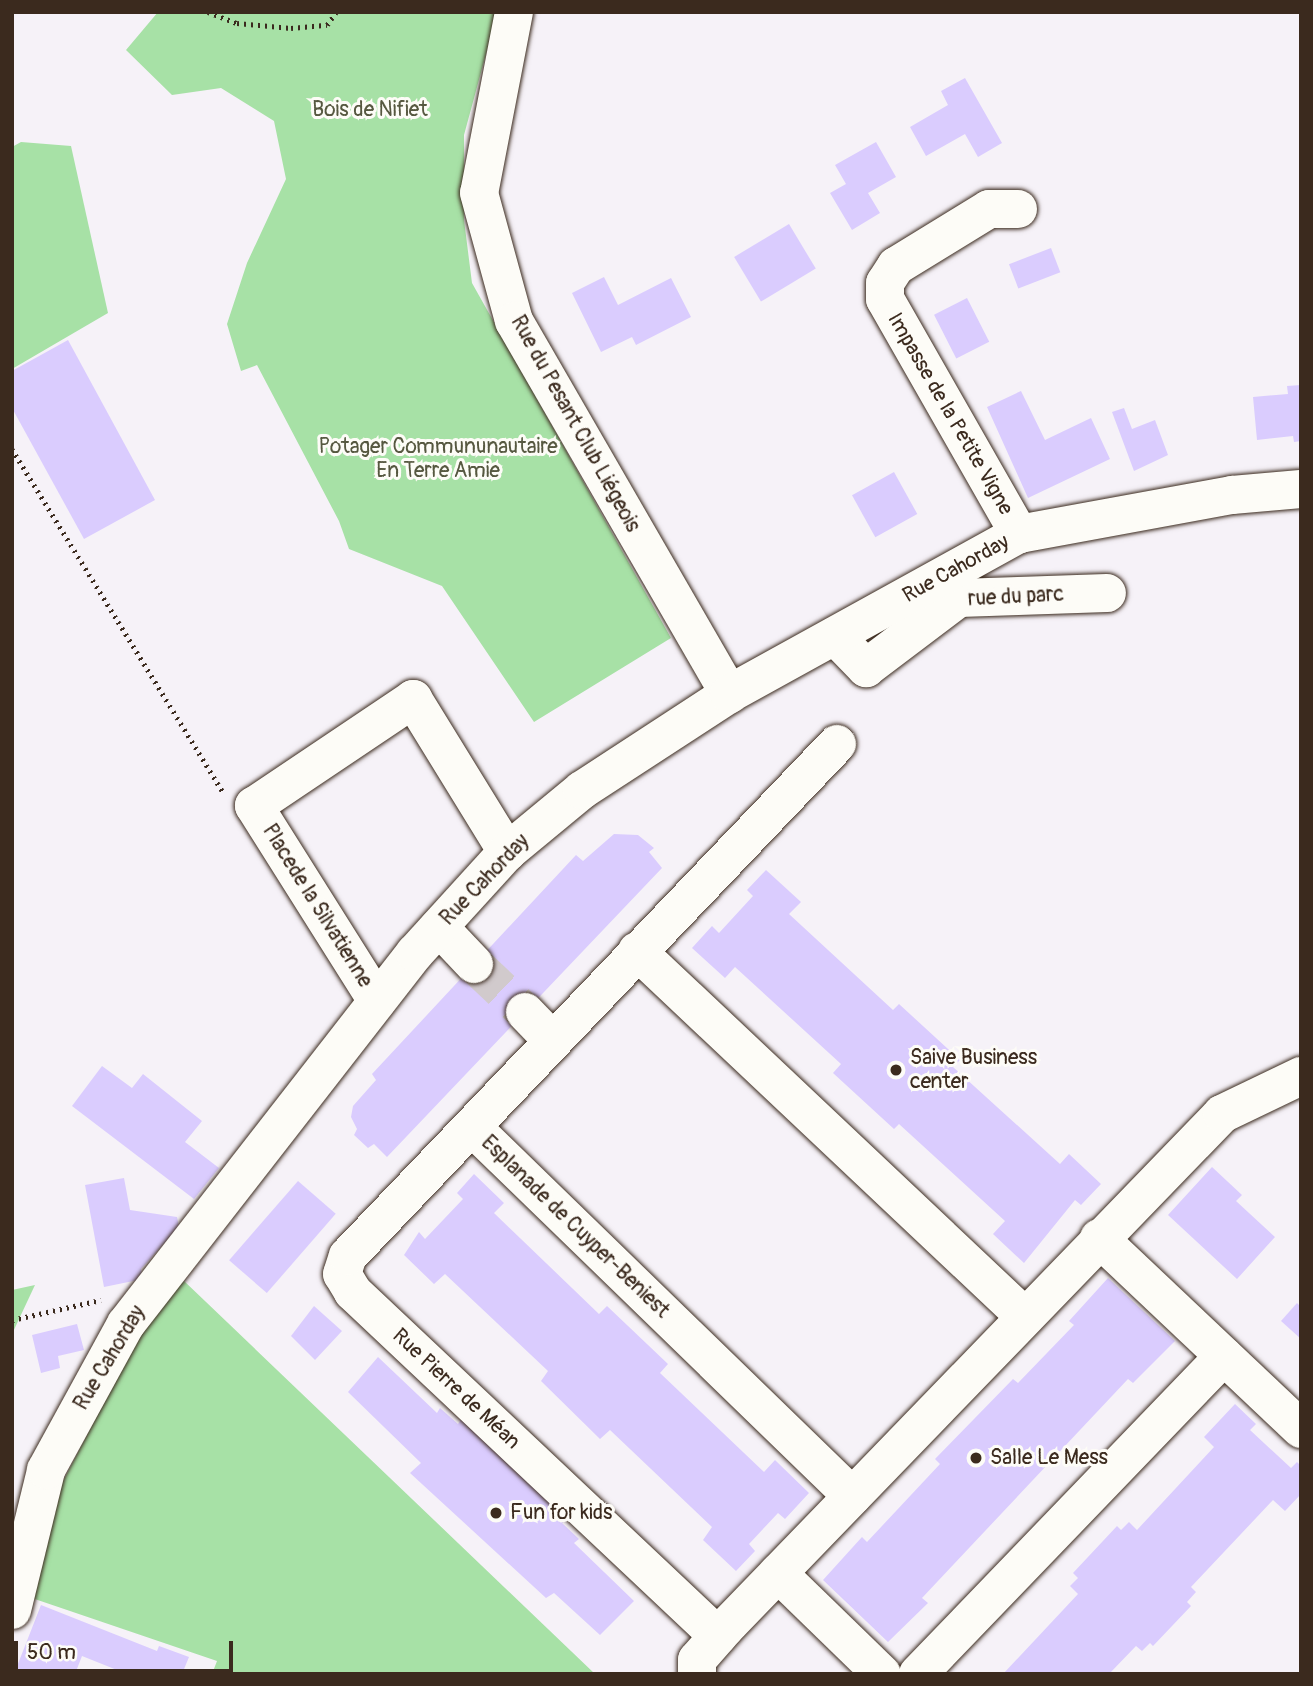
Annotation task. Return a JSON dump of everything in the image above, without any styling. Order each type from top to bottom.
[{"type":"street","name":"Rue du Pesant Club Liégeois","points":[[514,12],[479,193],[514,321],[729,694]]},
{"type":"street","name":"Impasse de la Petite Vigne","points":[[1018,209],[989,209],[896,266],[885,283],[885,299],[1019,534]]},
{"type":"street","name":"Rue Cahorday","points":[[12,1610],[46,1470],[125,1324],[377,1001],[507,852],[582,790],[729,694],[1019,534],[1232,495],[1301,489]]},
{"type":"street","name":"rue du parc","points":[[835,636],[866,668],[959,598],[1107,593]]},
{"type":"street","name":"Placede la Silvatienne","points":[[377,1001],[254,806],[413,699],[507,852]]},
{"type":"street","name":"Esplanade de Cuyper-Beniest","points":[[837,744],[471,1126],[852,1496]]},
{"type":"street","points":[[439,927],[474,964]]},
{"type":"street","points":[[636,951],[1024,1316]]},
{"type":"street","points":[[525,1012],[553,1041]]},
{"type":"street","points":[[697,1674],[697,1660],[718,1636],[1024,1316],[1222,1114],[1301,1076]]},
{"type":"street","name":"Rue Pierre de Méan","points":[[471,1126],[348,1256],[342,1274],[353,1292],[718,1636]]},
{"type":"street","points":[[1100,1238],[1301,1429]]},
{"type":"street","points":[[918,1674],[1224,1356]]},
{"type":"street","points":[[778,1573],[883,1674]]},
{"type":"path","points":[[208,12],[237,23],[291,28],[327,25],[336,12]]},
{"type":"path","points":[[12,449],[231,806]]},
{"type":"path","points":[[12,1320],[106,1299]]},
{"type":"green space","points":[[158,12],[504,12],[496,17],[464,135],[464,220],[472,283],[671,638],[534,722],[442,586],[349,549],[339,521],[257,365],[241,371],[227,324],[247,263],[286,179],[274,121],[221,88],[172,95],[126,50]]},
{"type":"green space","points":[[21,142],[71,146],[108,313],[12,369],[12,147]]},
{"type":"green space","points":[[183,1280],[595,1674],[212,1674],[217,1661],[20,1594],[59,1489],[142,1329]]},
{"type":"green space","points":[[35,1285],[12,1334],[12,1290]]},
{"type":"building","points":[[965,78],[1002,143],[978,157],[965,134],[926,156],[910,127],[948,105],[941,91]]},
{"type":"building","points":[[876,142],[896,177],[868,193],[880,213],[852,230],[830,193],[846,184],[835,165]]},
{"type":"building","points":[[789,224],[816,269],[761,302],[734,257]]},
{"type":"building","points":[[1051,248],[1060,272],[1018,288],[1009,264]]},
{"type":"building","points":[[604,277],[618,305],[671,278],[691,317],[636,345],[632,337],[601,352],[572,293]]},
{"type":"building","points":[[967,298],[989,342],[956,358],[934,315]]},
{"type":"building","points":[[68,340],[155,500],[84,539],[12,408],[12,371]]},
{"type":"building","points":[[1301,385],[1301,441],[1294,442],[1293,436],[1257,440],[1253,397],[1288,394],[1287,386]]},
{"type":"building","points":[[1021,391],[1045,440],[1091,418],[1110,459],[1028,498],[987,407]]},
{"type":"building","points":[[1124,408],[1132,429],[1155,420],[1168,455],[1134,471],[1112,412]]},
{"type":"building","points":[[894,472],[917,514],[875,537],[852,495]]},
{"type":"building","points":[[614,834],[638,835],[654,848],[649,852],[662,868],[387,1157],[374,1144],[368,1148],[354,1135],[357,1129],[351,1117],[353,1106],[376,1080],[372,1074],[576,855],[583,861]]},
{"type":"building","name":"Saive Business center","points":[[766,870],[801,902],[789,914],[893,1010],[899,1004],[960,1060],[953,1067],[1060,1164],[1069,1154],[1101,1184],[1081,1205],[1075,1200],[1024,1263],[993,1234],[1005,1221],[899,1124],[894,1129],[833,1073],[841,1064],[735,967],[725,978],[692,948],[712,926],[719,933],[753,896],[747,890]]},
{"type":"building","points":[[102,1066],[132,1088],[143,1074],[202,1121],[185,1142],[219,1168],[194,1199],[72,1106]]},
{"type":"building","points":[[1212,1167],[1242,1195],[1236,1201],[1275,1237],[1237,1279],[1168,1215]]},
{"type":"building","points":[[474,1174],[504,1203],[494,1213],[599,1314],[607,1306],[668,1364],[660,1373],[764,1472],[775,1460],[809,1493],[785,1519],[778,1513],[749,1544],[755,1551],[736,1571],[703,1540],[712,1527],[610,1430],[600,1439],[541,1381],[548,1371],[445,1274],[434,1284],[404,1255],[419,1232],[425,1239],[463,1199],[457,1193]]},
{"type":"building","points":[[124,1178],[130,1210],[177,1217],[179,1227],[141,1269],[143,1279],[104,1287],[85,1185]]},
{"type":"building","points":[[298,1181],[336,1214],[267,1293],[229,1260]]},
{"type":"building","points":[[1108,1278],[1175,1341],[1133,1383],[1128,1379],[922,1598],[928,1603],[888,1642],[823,1580],[862,1537],[867,1542],[940,1464],[935,1459],[1013,1379],[1018,1383],[1074,1325],[1069,1321]]},
{"type":"building","points":[[1297,1303],[1301,1307],[1301,1339],[1281,1321]]},
{"type":"building","points":[[314,1306],[342,1331],[315,1360],[291,1336]]},
{"type":"building","points":[[77,1324],[84,1350],[58,1356],[60,1368],[41,1373],[32,1335]]},
{"type":"building","points":[[378,1357],[437,1413],[440,1408],[458,1424],[462,1418],[567,1518],[562,1523],[579,1539],[574,1543],[634,1601],[600,1635],[554,1593],[546,1598],[410,1473],[421,1463],[348,1392]]},
{"type":"building","points":[[1235,1404],[1256,1424],[1250,1430],[1291,1468],[1297,1462],[1301,1466],[1301,1494],[1285,1511],[1273,1500],[1191,1587],[1196,1592],[1187,1602],[1191,1606],[1153,1646],[1150,1643],[1142,1651],[1136,1646],[1109,1674],[1003,1674],[1078,1594],[1070,1586],[1078,1578],[1073,1573],[1117,1526],[1121,1530],[1129,1522],[1137,1530],[1214,1447],[1204,1437]]},
{"type":"building","points":[[41,1605],[157,1651],[159,1646],[189,1657],[182,1674],[127,1674],[82,1656],[75,1674],[14,1674]]},
{"type":"tunnel","points":[[474,964],[525,1012]]},
{"type":"place","name":"Saive Business center","points":[[896,1070]]},
{"type":"place","name":"Salle Le Mess","points":[[976,1458]]},
{"type":"place","name":"Fun for kids","points":[[496,1513]]},
{"type":"park label","name":"Bois de Nifiet","points":[[370,110]]},
{"type":"park label","name":"Potager Commununautaire En Terre Amie","points":[[438,459]]}]
